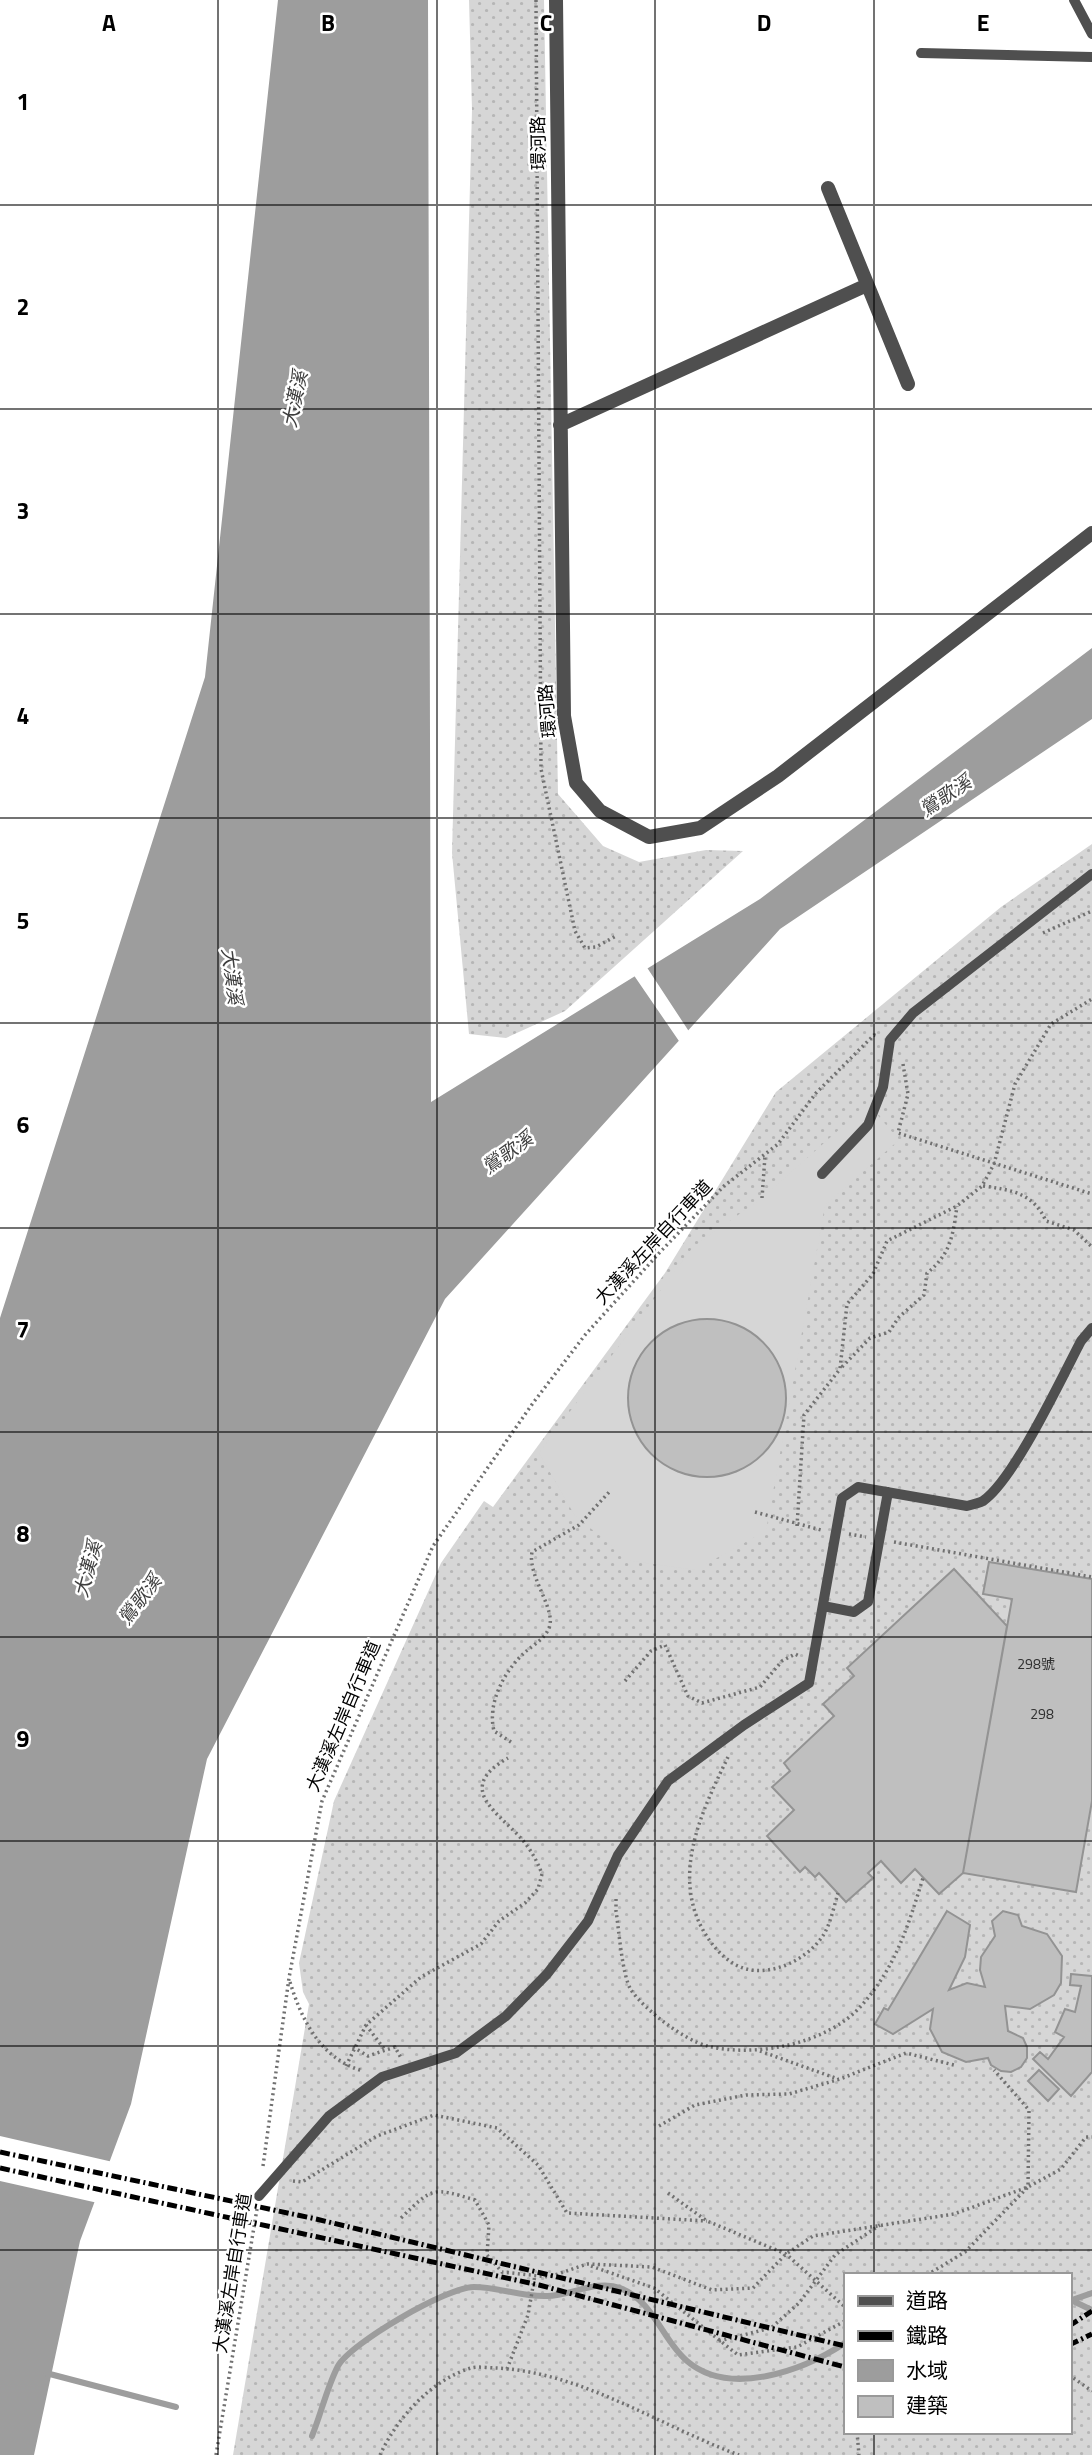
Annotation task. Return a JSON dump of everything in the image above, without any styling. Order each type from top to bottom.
[{"type":"street","name":"環河路","points":[[555,0],[564,716],[576,783],[600,811],[649,836],[700,828],[778,776],[1092,533]]},
{"type":"street","points":[[828,188],[908,384]]},
{"type":"street","points":[[561,425],[867,285]]},
{"type":"lane","points":[[1074,0],[1092,34]]},
{"type":"lane","points":[[921,53],[1092,57]]},
{"type":"lane","points":[[822,1174],[869,1125],[883,1087],[890,1040],[913,1013],[1092,874]]},
{"type":"lane","points":[[259,2196],[329,2116],[382,2077],[456,2053],[506,2016],[539,1983],[588,1921],[618,1855],[668,1782],[744,1725],[809,1683],[842,1498],[858,1487],[967,1506],[983,1501],[1031,1435],[1081,1342],[1092,1328]]},
{"type":"lane","points":[[823,1606],[854,1612],[868,1602],[888,1492]]},
{"type":"path","points":[[1036,936],[1092,911]]},
{"type":"path","points":[[840,1369],[847,1304],[873,1274],[887,1241],[957,1206],[982,1186],[994,1164],[1015,1084],[1051,1024],[1092,999]]},
{"type":"path","points":[[903,1059],[908,1094],[898,1133],[1092,1194]]},
{"type":"path","name":"大漢溪左岸自行車道","points":[[216,2455],[259,2196],[289,1978],[322,1801],[433,1546],[533,1403],[585,1335],[660,1251],[724,1186],[765,1156],[762,1198]]},
{"type":"path","points":[[982,1186],[1008,1190],[1037,1203],[1046,1221],[1074,1230],[1092,1247]]},
{"type":"path","points":[[797,1525],[804,1415],[840,1369],[870,1338],[889,1332],[899,1317],[924,1295],[928,1273],[942,1262],[952,1245],[957,1206]]},
{"type":"path","points":[[511,1742],[494,1731],[490,1717],[502,1679],[515,1662],[548,1632],[552,1620],[530,1565],[532,1552],[579,1525],[611,1490]]},
{"type":"path","points":[[755,1512],[797,1525],[1092,1577]]},
{"type":"path","points":[[625,1681],[660,1645],[671,1652],[688,1696],[702,1703],[760,1687],[782,1661],[795,1654],[812,1665]]},
{"type":"path","points":[[744,1725],[703,1810],[691,1857],[693,1905],[709,1941],[732,1964],[766,1971],[789,1963],[801,1958],[824,1934],[838,1893]]},
{"type":"path","points":[[346,2066],[366,2025],[421,1977],[481,1944],[499,1921],[525,1903],[538,1889],[542,1874],[536,1860],[520,1838],[490,1810],[482,1796],[484,1780],[493,1767],[508,1758]]},
{"type":"path","points":[[617,1889],[616,1911],[630,1987],[638,1997],[655,2016],[706,2046],[758,2050],[809,2042],[860,2007],[901,1949],[923,1878]]},
{"type":"path","points":[[289,1978],[300,2012],[328,2054],[346,2066],[382,2077]]},
{"type":"path","points":[[366,2025],[385,2050]]},
{"type":"path","points":[[353,2047],[368,2056],[395,2047],[406,2069]]},
{"type":"path","points":[[758,2050],[840,2080]]},
{"type":"path","points":[[659,2126],[695,2105],[746,2095],[789,2094],[840,2080],[906,2053],[954,2065]]},
{"type":"path","points":[[930,2273],[965,2252],[1028,2187],[1029,2110],[994,2070]]},
{"type":"path","points":[[275,2178],[302,2182],[377,2136],[434,2115],[497,2128],[538,2165],[567,2213],[707,2221]]},
{"type":"path","points":[[401,2218],[424,2195],[440,2189],[475,2200],[489,2225],[486,2255],[502,2272],[550,2277],[587,2264],[652,2267],[712,2290],[753,2288],[786,2254],[813,2236],[954,2214],[1028,2187],[1061,2169],[1086,2137],[1092,2137]]},
{"type":"path","points":[[668,2193],[707,2221],[786,2254],[818,2279],[844,2306]]},
{"type":"path","points":[[719,2340],[771,2328],[818,2279],[835,2255],[881,2224]]},
{"type":"path","points":[[587,2264],[654,2288],[738,2355],[797,2347],[844,2322]]},
{"type":"path","points":[[507,2369],[528,2315],[535,2275]]},
{"type":"path","points":[[380,2455],[387,2440],[427,2391],[472,2367],[534,2373],[632,2406],[699,2441],[739,2455]]},
{"type":"path","points":[[1071,2376],[1092,2391]]},
{"type":"path","points":[[852,2455],[859,2454],[857,2434]]},
{"type":"shaded area","points":[[469,0],[544,0],[558,794],[603,846],[639,862],[706,850],[743,851],[565,1011],[506,1038],[469,1034],[452,853],[472,110]]},
{"type":"shaded area","points":[[1092,844],[1092,2455],[233,2455],[309,2004],[303,1992],[299,1963],[334,1801],[441,1563],[484,1501],[493,1507],[665,1273],[776,1092],[1001,907]]},
{"type":"shaded area","points":[[868,1104],[899,1140],[825,1205],[766,1531],[695,1570],[632,1561],[575,1516],[539,1453],[693,1247],[762,1198]]},
{"type":"water","points":[[278,0],[428,0],[431,1102],[760,899],[1092,648],[1092,719],[780,929],[445,1299],[207,1759],[131,2104],[80,2241],[34,2455],[0,2455],[0,1318],[205,677]]},
{"type":"pier","points":[[646,966],[690,1033],[681,1044],[633,974]]},
{"type":"pier","points":[[0,2136],[113,2162],[98,2203],[0,2181]]},
{"type":"building","points":[[707,1319],[737,1325],[763,1342],[780,1368],[786,1398],[780,1428],[763,1454],[737,1471],[707,1477],[677,1471],[651,1454],[634,1428],[628,1398],[634,1368],[651,1342],[677,1325]]},
{"type":"building","points":[[989,1562],[1092,1579],[1092,1801],[1076,1892],[963,1873],[1012,1599],[983,1594]]},
{"type":"building","points":[[954,1569],[1007,1626],[963,1873],[939,1894],[915,1869],[901,1883],[881,1861],[868,1873],[873,1878],[846,1902],[819,1873],[815,1877],[805,1867],[800,1872],[767,1836],[794,1810],[772,1787],[790,1771],[784,1763],[834,1716],[823,1704],[854,1676],[847,1668]]},
{"type":"building","points":[[947,1911],[970,1925],[965,1957],[949,1990],[967,1983],[985,1987],[980,1970],[981,1957],[995,1936],[992,1921],[1003,1911],[1018,1915],[1022,1926],[1047,1934],[1062,1956],[1061,1983],[1054,1995],[1030,2009],[1005,2006],[1008,2031],[1023,2038],[1027,2047],[1027,2058],[1021,2067],[1011,2072],[1001,2071],[991,2065],[988,2058],[966,2062],[942,2052],[930,2029],[933,2009],[893,2034],[875,2024],[884,2008],[888,2010]]},
{"type":"building","points":[[1071,1974],[1092,1976],[1092,2072],[1071,2096],[1033,2059],[1040,2052],[1048,2059],[1064,2037],[1055,2032],[1065,2009],[1075,2012],[1081,1986],[1070,1985]]},
{"type":"building","points":[[1039,2070],[1059,2089],[1048,2101],[1028,2081]]},
{"type":"waterway","points":[[312,2436],[334,2374],[346,2356],[401,2318],[461,2289],[474,2287],[547,2296],[602,2285],[620,2288],[632,2294],[650,2311],[671,2343],[687,2361],[704,2372],[724,2378],[745,2379],[788,2370],[844,2344]]},
{"type":"waterway","points":[[1071,2300],[1092,2293]]},
{"type":"waterway","points":[[1073,2301],[1092,2310]]},
{"type":"waterway","points":[[46,2373],[176,2407]]},
{"type":"railway","points":[[0,2152],[316,2219],[844,2346]]},
{"type":"railway","points":[[0,2168],[539,2285],[844,2367]]},
{"type":"railway","points":[[1071,2325],[1092,2311]]},
{"type":"railway","points":[[1071,2344],[1092,2334]]},
{"type":"water label","name":"大漢溪","points":[[294,399]]},
{"type":"water label","name":"鶯歌溪","points":[[945,795]]},
{"type":"water label","name":"大漢溪","points":[[233,976]]},
{"type":"water label","name":"鶯歌溪","points":[[507,1152]]},
{"type":"water label","name":"大漢溪","points":[[87,1569]]},
{"type":"water label","name":"鶯歌溪","points":[[139,1599]]}]
